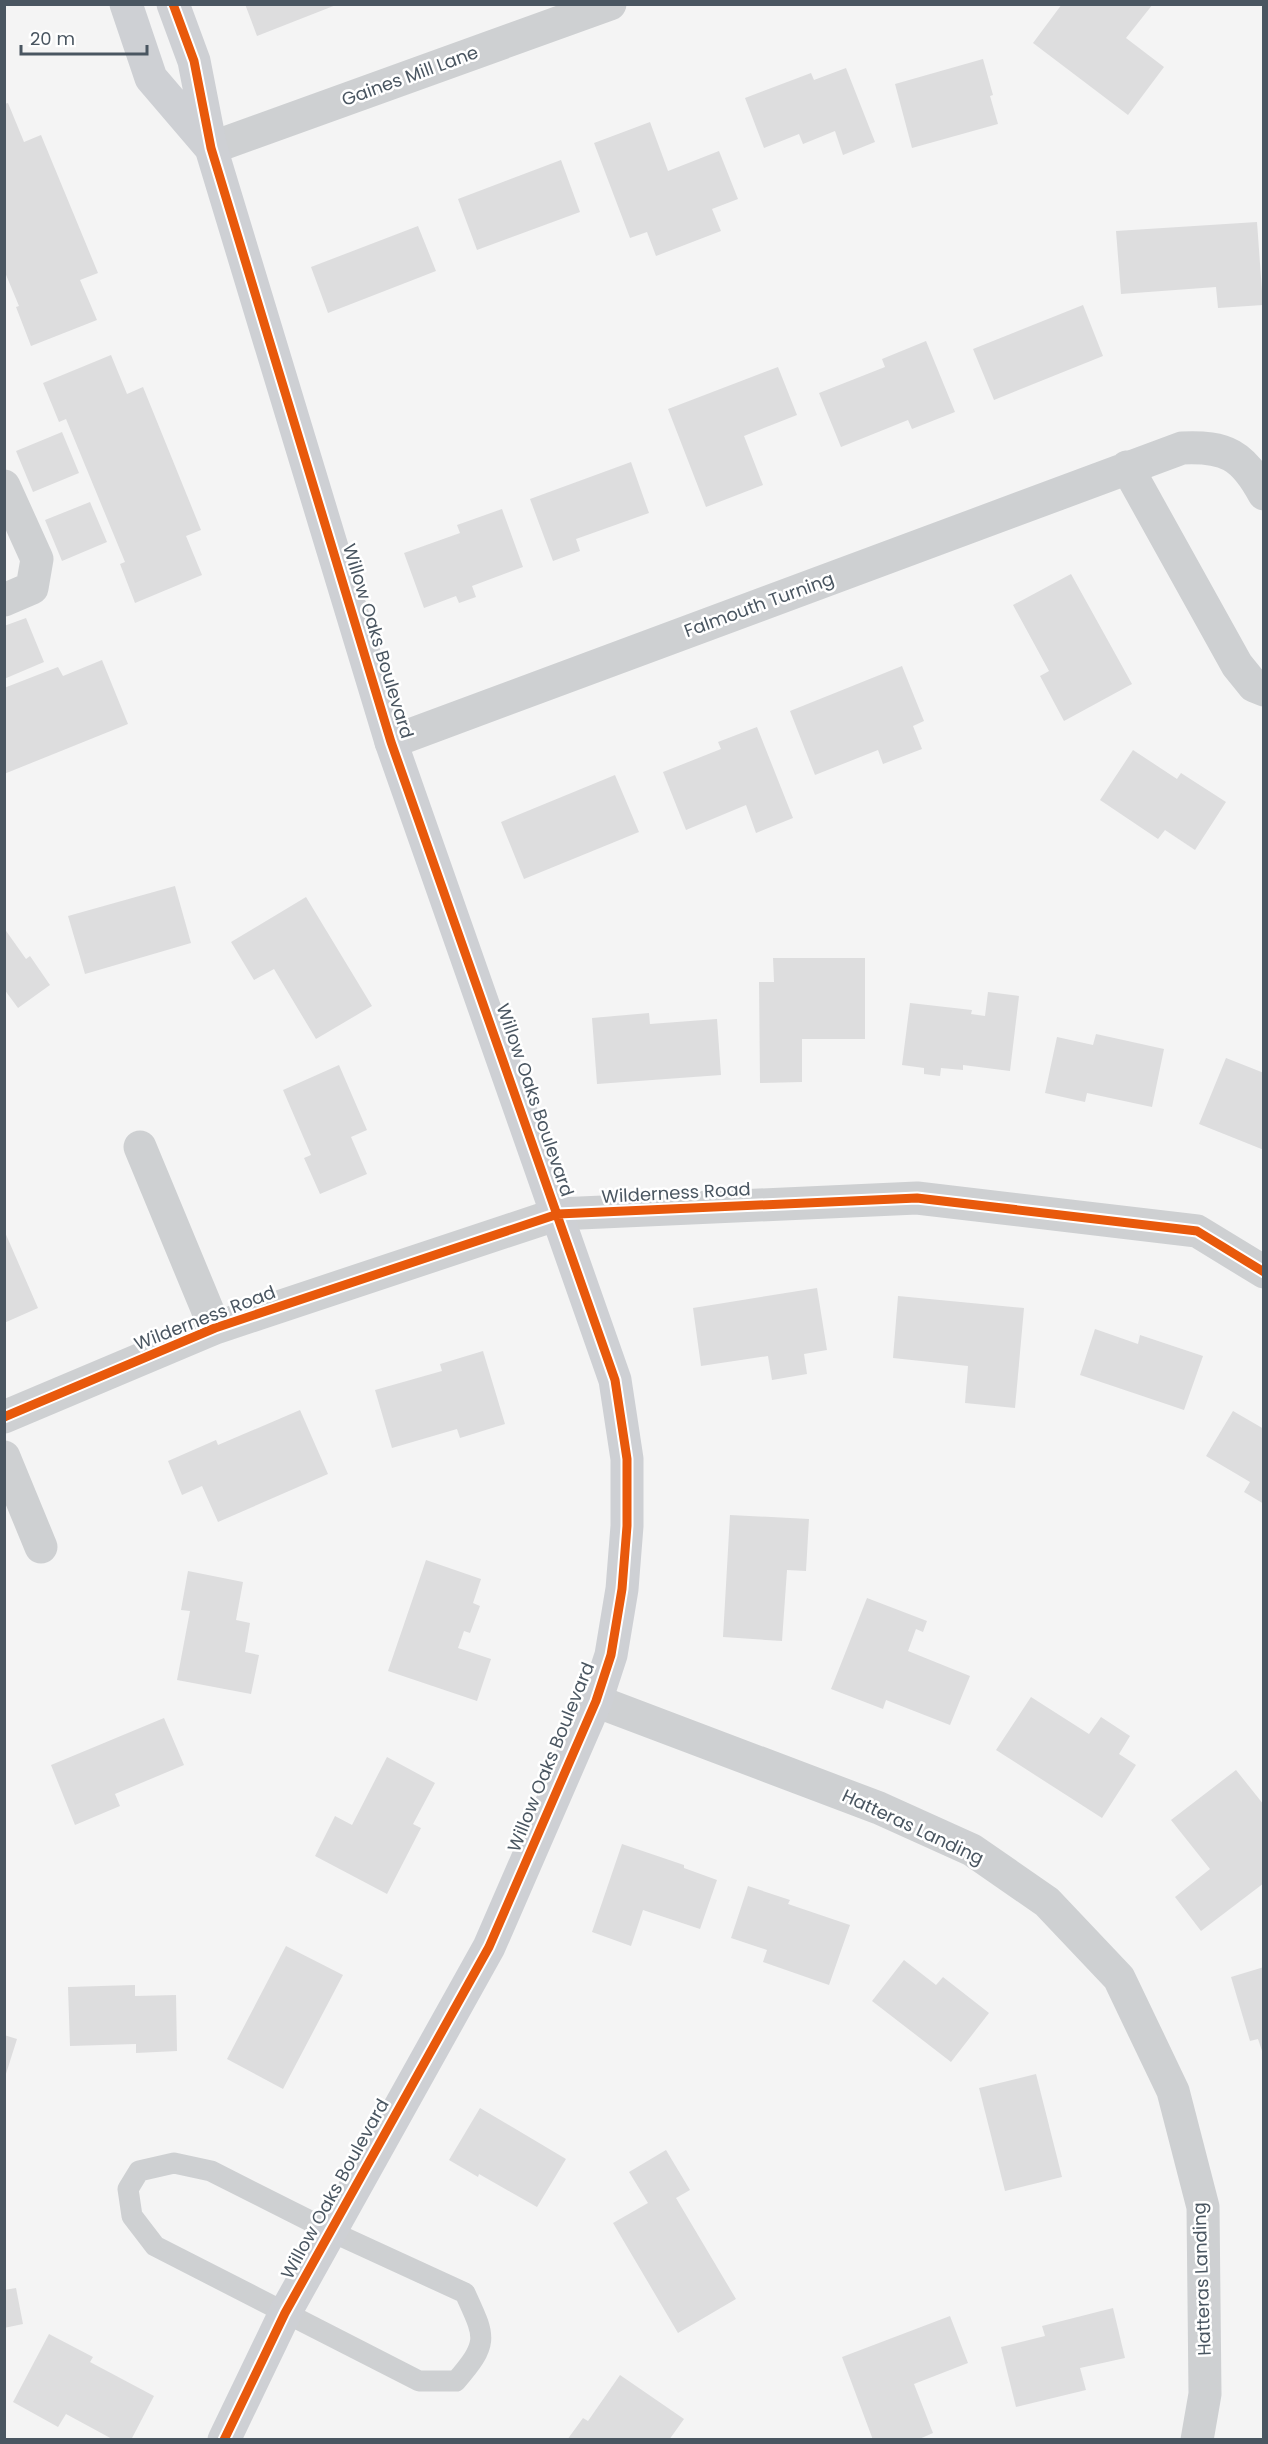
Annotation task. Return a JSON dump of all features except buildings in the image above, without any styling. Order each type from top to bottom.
[{"type":"street","name":"Willow Oaks Boulevard","points":[[126,4],[152,78],[211,148]]},
{"type":"street","name":"Willow Oaks Boulevard","points":[[173,4],[194,61],[211,148],[392,742],[615,1380],[627,1459],[627,1526],[622,1589],[611,1654],[596,1701],[489,1947],[285,2313],[224,2439]]},
{"type":"street","name":"Gaines Mill Lane","points":[[211,148],[610,4]]},
{"type":"street","name":"Falmouth Turning","points":[[392,742],[1182,448],[1205,447],[1226,451],[1243,464],[1256,480],[1263,494]]},
{"type":"street","points":[[1127,467],[1237,664],[1254,686],[1263,690]]},
{"type":"street","points":[[4,486],[37,559],[32,588],[4,600]]},
{"type":"street","points":[[140,1147],[215,1328]]},
{"type":"street","name":"Wilderness Road","points":[[4,1417],[215,1328],[558,1215],[917,1198],[1197,1231],[1263,1272]]},
{"type":"street","points":[[4,1457],[41,1547]]},
{"type":"street","name":"Hatteras Landing","points":[[596,1701],[879,1809],[972,1850],[1047,1902],[1119,1978],[1173,2091],[1203,2207],[1205,2394],[1197,2439]]},
{"type":"lane","points":[[174,2163],[212,2171],[330,2231],[465,2293],[482,2330],[477,2357],[456,2381],[419,2381],[155,2246],[132,2216],[129,2189],[139,2171],[174,2163]]},
{"type":"cycle path","points":[[173,4],[194,61],[211,148],[391,742],[615,1380],[627,1459],[627,1526],[622,1589],[611,1655],[596,1701],[489,1947],[285,2313],[224,2440]]},
{"type":"cycle path","points":[[4,1417],[215,1328],[558,1214],[917,1198],[1197,1231],[1264,1272]]}]
